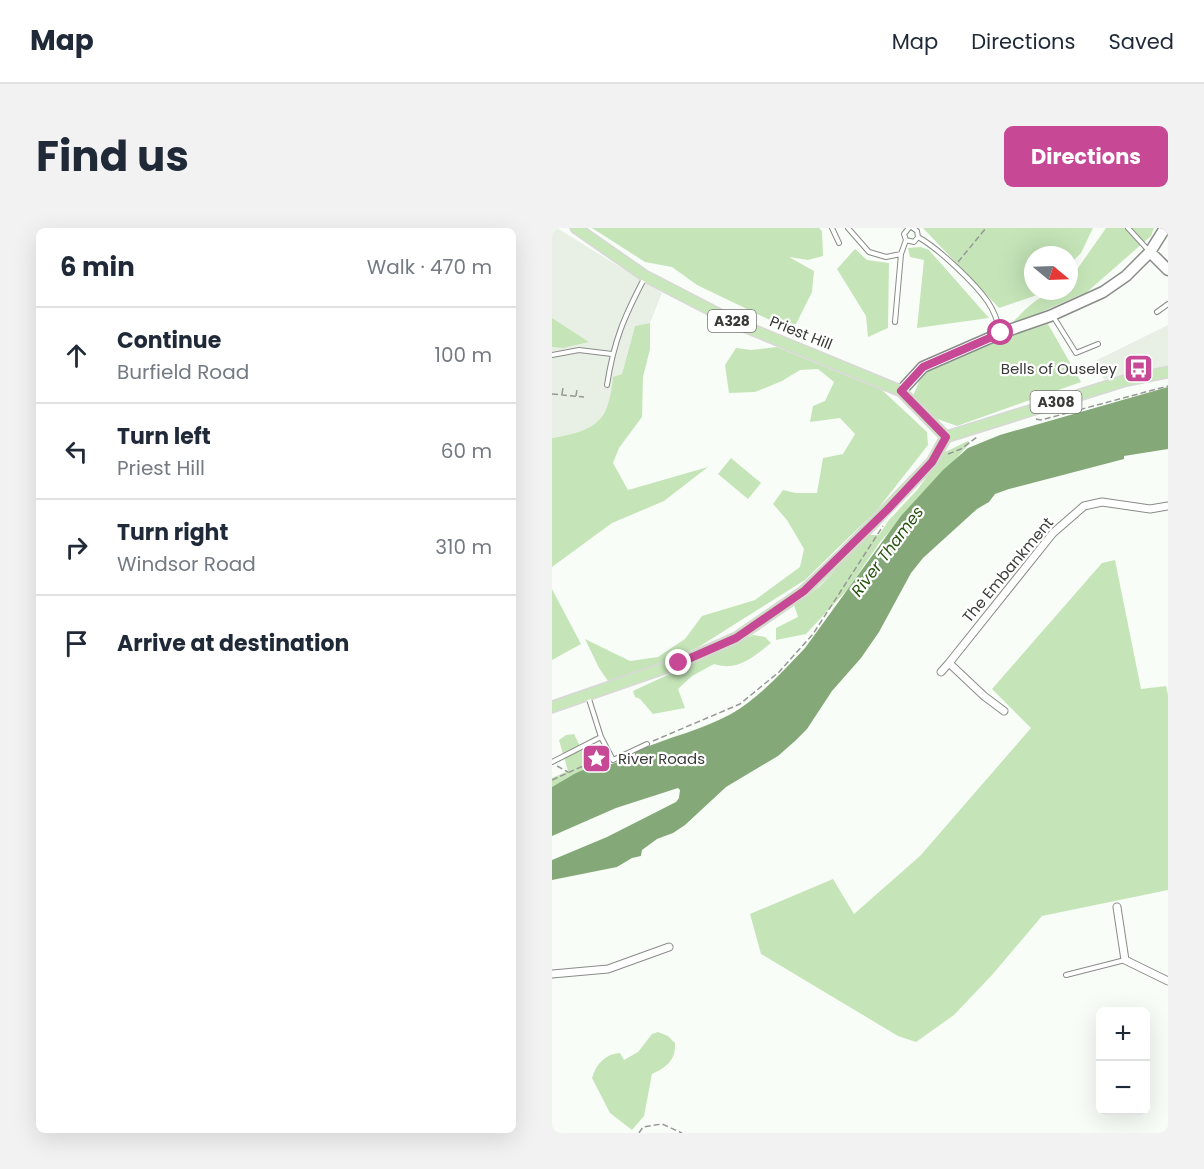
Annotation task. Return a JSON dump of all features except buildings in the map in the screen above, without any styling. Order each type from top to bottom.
[{"type":"main road","name":"Priest Hill","points":[[576,228],[645,276],[736,323],[901,391],[946,437]]},
{"type":"main road","points":[[901,391],[923,367],[1001,333],[1053,315],[1110,286],[1126,276],[1150,252],[1165,228]]},
{"type":"main road","points":[[1150,252],[1168,270]]},
{"type":"main road","name":"A308","points":[[946,437],[1124,381],[1168,372]]},
{"type":"main road","points":[[552,707],[679,663],[736,638],[804,591],[887,510],[932,462],[946,437]]},
{"type":"street","name":"The Embankment","points":[[941,672],[1053,533],[1084,506],[1102,501],[1150,509],[1168,506]]},
{"type":"street","points":[[948,663],[1004,711]]},
{"type":"street","points":[[1117,906],[1125,960],[1168,981]]},
{"type":"street","points":[[552,974],[608,969],[669,947]]},
{"type":"lane","points":[[832,228],[839,243]]},
{"type":"lane","points":[[848,228],[869,252],[886,257],[901,254]]},
{"type":"lane","points":[[895,322],[901,254],[906,240],[904,234],[911,228],[917,231],[918,237],[914,242],[906,240]]},
{"type":"lane","points":[[1128,228],[1150,252]]},
{"type":"lane","points":[[918,237],[926,241],[980,291],[998,321],[1001,333]]},
{"type":"lane","points":[[607,385],[612,354],[622,322],[645,276]]},
{"type":"lane","points":[[1157,312],[1168,304]]},
{"type":"lane","points":[[1053,315],[1076,353],[1098,344]]},
{"type":"lane","points":[[552,355],[579,350],[612,354]]},
{"type":"lane","points":[[588,696],[601,737],[613,760],[647,744]]},
{"type":"lane","points":[[552,763],[601,737]]},
{"type":"lane","points":[[1066,975],[1125,960]]},
{"type":"path","points":[[954,266],[986,228]]},
{"type":"path","points":[[1029,417],[1041,420],[1168,386]]},
{"type":"path","points":[[562,395],[563,388]]},
{"type":"path","points":[[576,397],[577,389]]},
{"type":"path","points":[[552,394],[584,397]]},
{"type":"path","points":[[942,457],[961,449],[980,435]]},
{"type":"path","points":[[647,744],[740,704],[779,672],[813,634],[887,520]]},
{"type":"path","points":[[552,780],[592,762],[607,763],[613,760]]},
{"type":"path","points":[[552,763],[569,772]]},
{"type":"path","points":[[639,1133],[643,1127],[654,1124],[662,1124],[682,1133]]},
{"type":"shaded area","points":[[552,228],[557,228],[662,293],[650,323],[635,326],[622,374],[613,378],[611,400],[596,425],[577,434],[552,438]]},
{"type":"shaded area","points":[[592,228],[819,228],[822,231],[823,256],[808,260],[789,257],[814,271],[812,292],[796,324],[793,324],[772,321],[697,285],[672,267],[645,262]]},
{"type":"shaded area","points":[[923,228],[1093,228],[1078,256],[1078,246],[1024,246],[1024,299],[999,308]]},
{"type":"shaded area","points":[[1106,228],[1154,228],[1151,236],[1087,292],[1078,296],[1078,268]]},
{"type":"shaded area","points":[[921,247],[929,250],[989,318],[917,328],[924,260],[910,257],[908,248]]},
{"type":"shaded area","points":[[855,249],[867,260],[889,263],[888,328],[868,337],[866,316],[837,269]]},
{"type":"shaded area","points":[[1069,300],[1009,326],[1029,306],[1036,301]]},
{"type":"shaded area","points":[[552,318],[589,342],[563,348],[552,347]]},
{"type":"shaded area","points":[[650,323],[650,349],[643,377],[642,417],[619,448],[613,463],[628,490],[708,467],[664,501],[612,523],[552,567],[552,438],[589,428],[603,415],[608,405],[613,377],[622,374],[635,326]]},
{"type":"shaded area","points":[[1048,324],[1081,382],[957,426],[932,417],[913,396],[922,374],[995,341]]},
{"type":"shaded area","points":[[1168,325],[1168,368],[1104,380],[1095,361]]},
{"type":"shaded area","points":[[777,347],[882,390],[927,432],[928,445],[877,510],[805,580],[697,648],[610,684],[599,668],[585,639],[630,661],[658,657],[685,639],[702,616],[755,600],[800,567],[804,549],[787,520],[773,504],[783,490],[796,493],[817,493],[823,458],[843,454],[855,434],[840,418],[810,422],[813,406],[825,401],[834,382],[818,369],[800,370],[782,381],[755,392],[729,393],[725,365],[736,348],[751,350]]},
{"type":"shaded area","points":[[968,441],[970,443],[880,542],[848,589],[806,634],[776,640],[776,628],[798,617],[794,605],[820,586],[869,535],[879,535],[945,452]]},
{"type":"shaded area","points":[[731,458],[761,483],[748,499],[718,474]]},
{"type":"shaded area","points":[[1115,560],[1141,689],[1166,686],[1168,695],[1168,890],[1042,916],[992,975],[954,1015],[916,1042],[898,1036],[761,954],[750,914],[833,879],[854,914],[920,856],[1031,728],[992,689],[1102,563]]},
{"type":"shaded area","points":[[552,589],[581,644],[552,660]]},
{"type":"shaded area","points":[[753,635],[765,637],[771,643],[738,665],[714,664],[692,676],[678,689],[685,708],[653,714],[640,699],[635,697],[633,691]]},
{"type":"shaded area","points":[[574,734],[587,760],[584,770],[552,787],[552,778],[568,771],[559,740],[566,735]]},
{"type":"shaded area","points":[[658,1032],[668,1036],[675,1043],[674,1054],[666,1066],[652,1074],[644,1116],[632,1130],[610,1113],[592,1078],[596,1068],[606,1058],[620,1053],[624,1060],[638,1052],[652,1034]]},
{"type":"water","name":"River Thames","points":[[1168,387],[1168,449],[1124,456],[1124,459],[995,494],[989,502],[977,509],[923,558],[911,573],[879,632],[861,658],[832,691],[807,729],[778,756],[726,787],[685,825],[657,839],[642,850],[641,856],[632,858],[617,867],[552,880],[552,860],[607,837],[676,802],[680,790],[678,788],[616,808],[552,836],[552,787],[583,770],[605,766],[635,756],[635,752],[639,750],[720,720],[751,700],[805,648],[901,516],[943,470],[968,448],[1000,435]]},
{"type":"place","name":"Bells of Ouseley","points":[[1138,369]]},
{"type":"place","name":"River Roads","points":[[597,759]]},
{"type":"route","points":[[679,663],[736,638],[804,591],[887,510],[932,462],[946,437],[901,391],[923,367],[1001,333]]}]
